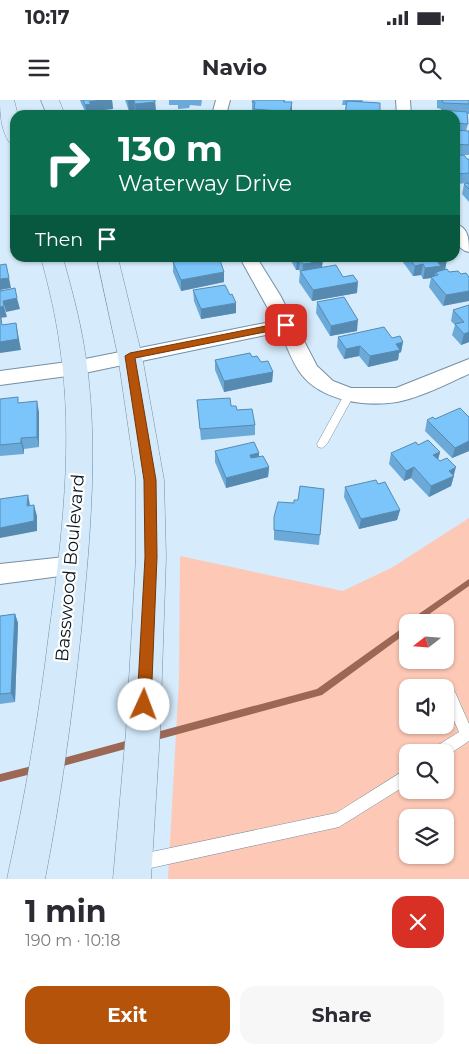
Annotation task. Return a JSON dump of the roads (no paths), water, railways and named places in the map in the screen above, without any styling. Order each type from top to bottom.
[{"type":"main road","points":[[5,100],[10,119]]},
{"type":"main road","name":"Basswood Boulevard","points":[[26,879],[55,720],[74,566],[78,511],[80,402],[63,292],[53,262]]},
{"type":"main road","points":[[107,262],[130,356],[150,480],[151,557],[144,705],[132,871]]},
{"type":"street","points":[[460,235],[469,247]]},
{"type":"street","points":[[252,262],[308,370],[326,386],[344,393],[396,395],[416,390],[469,366]]},
{"type":"street","points":[[0,378],[75,368],[286,325]]},
{"type":"street","points":[[0,574],[74,566]]},
{"type":"lane","points":[[322,444],[344,393]]},
{"type":"lane","points":[[454,705],[468,737],[454,744]]},
{"type":"lane","points":[[132,871],[339,820],[399,781]]},
{"type":"waterway","points":[[424,614],[469,582]]},
{"type":"waterway","points":[[153,737],[319,692],[399,634]]},
{"type":"waterway","points":[[56,764],[133,743]]},
{"type":"waterway","points":[[0,778],[36,769]]}]
